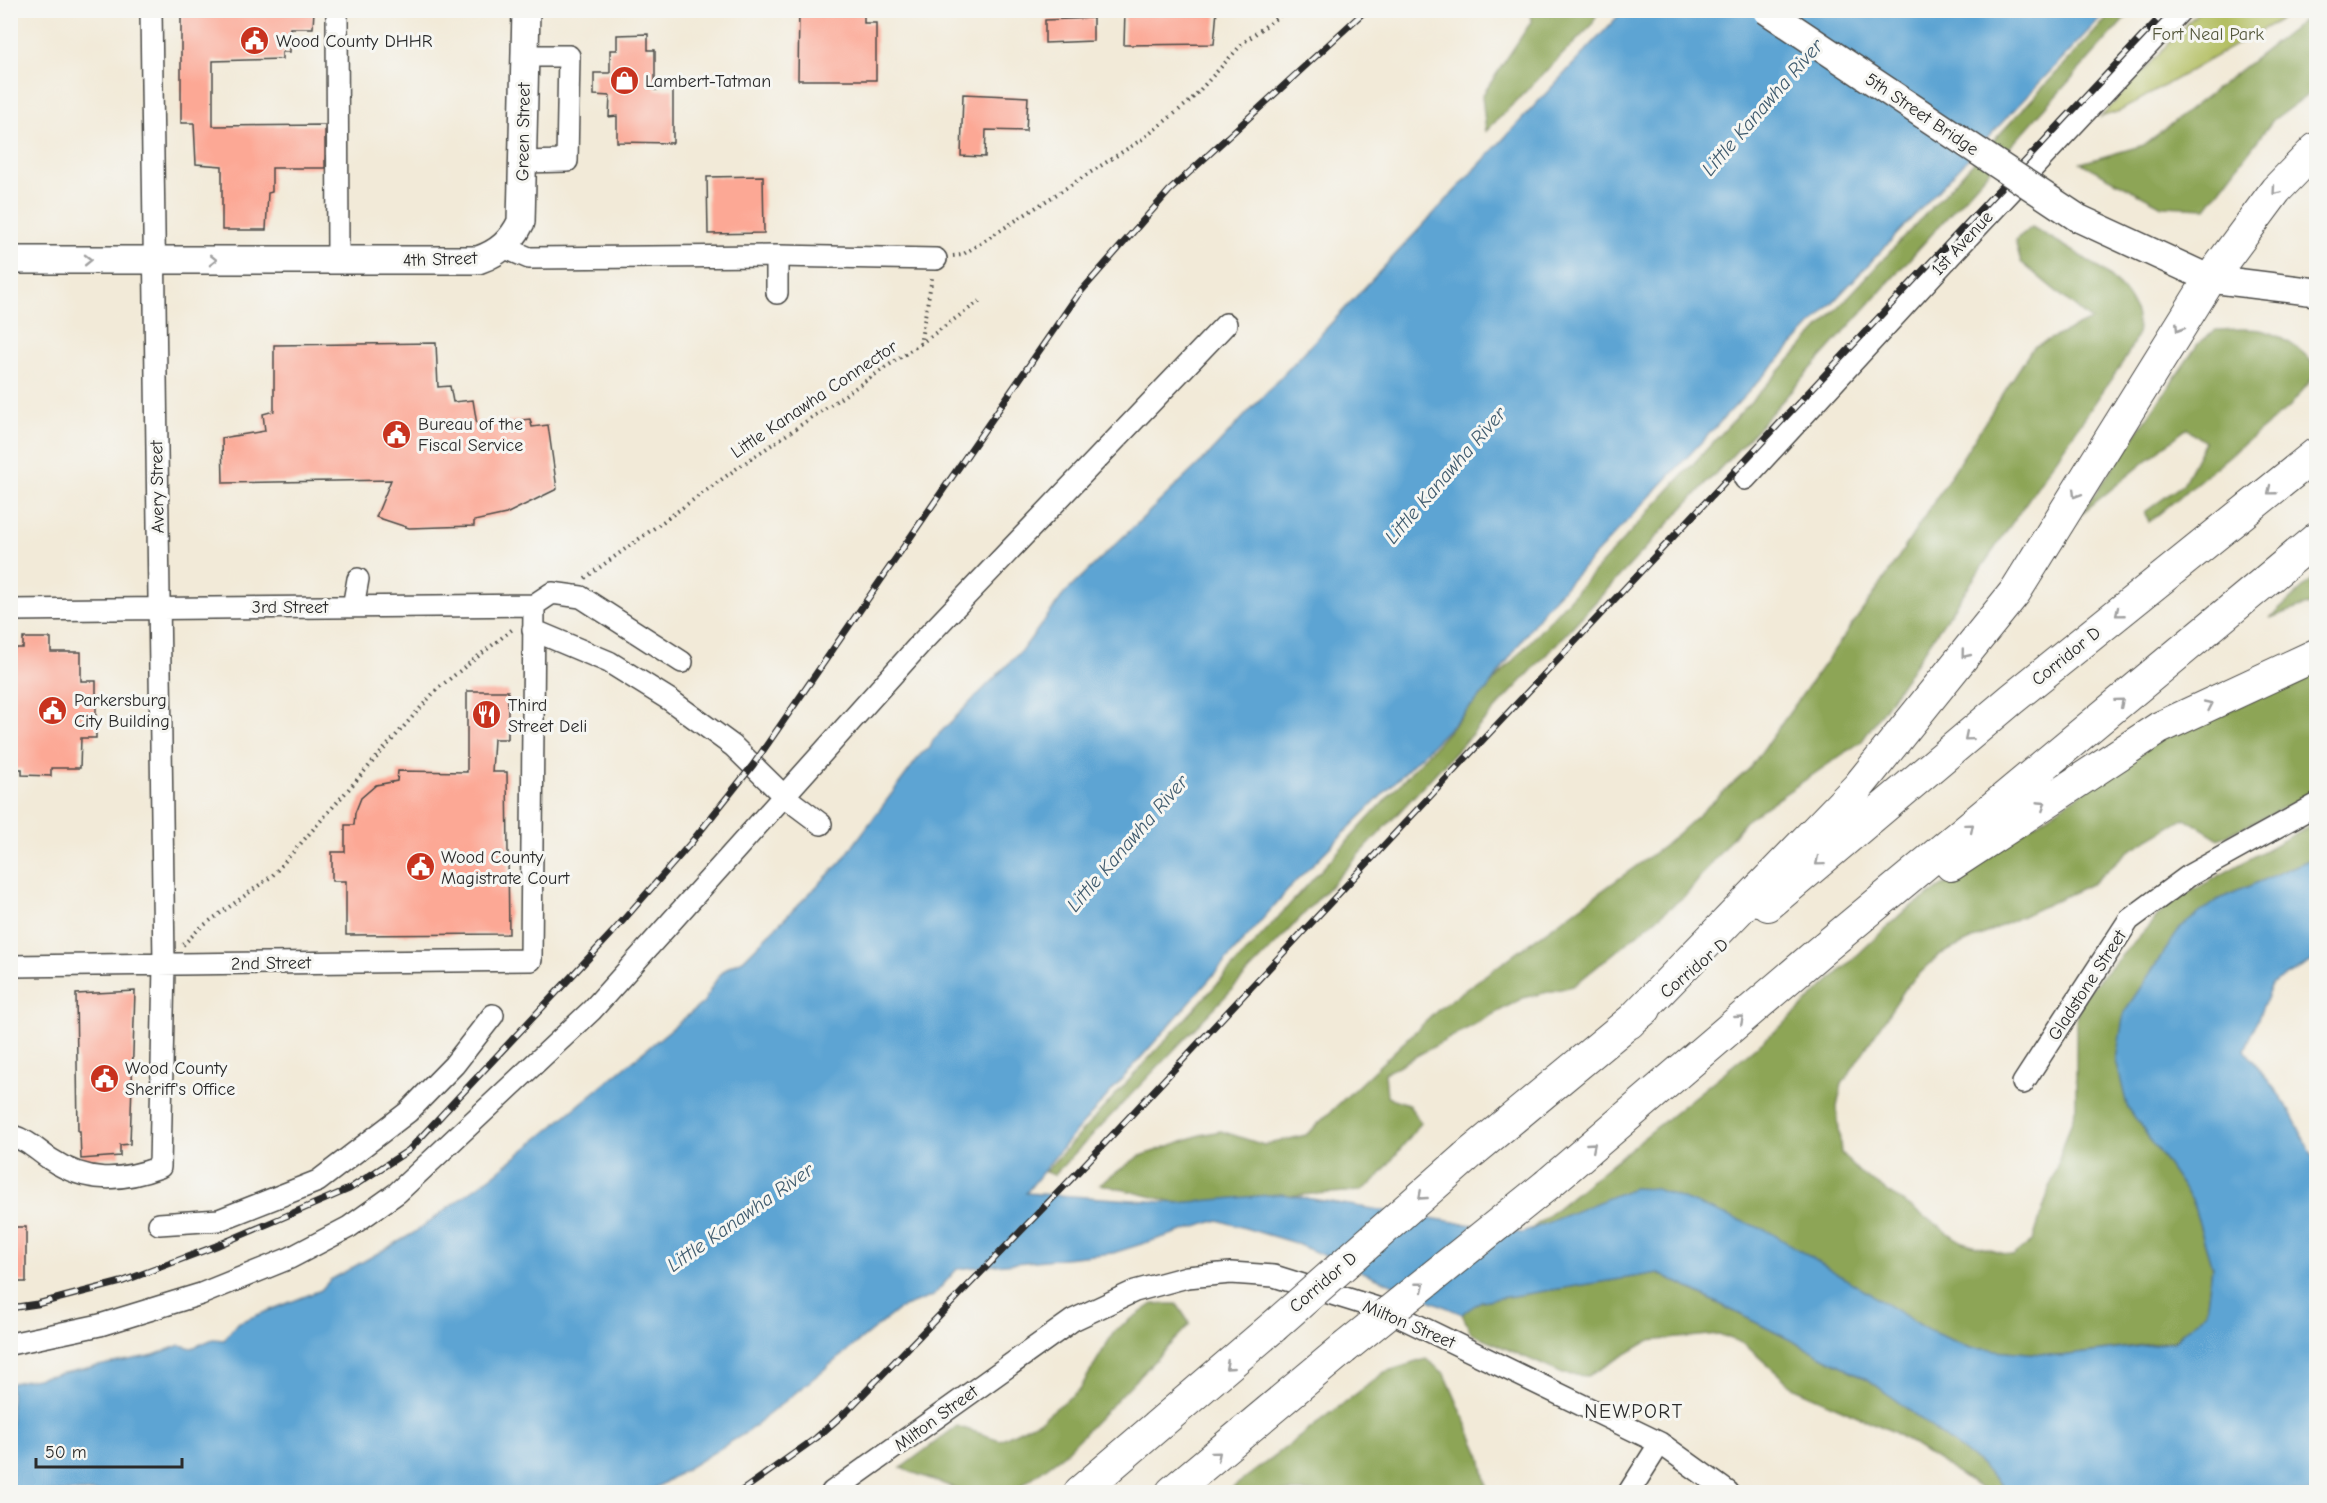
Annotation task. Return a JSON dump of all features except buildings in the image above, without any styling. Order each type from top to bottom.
[{"type":"highway","points":[[1629,1023],[1858,787],[2015,592],[2210,279],[2276,190],[2316,149]]},
{"type":"highway","name":"Corridor D","points":[[1080,1492],[1273,1327],[1466,1157],[1629,1023],[2012,699],[2316,454]]},
{"type":"highway","points":[[1172,1492],[1343,1349],[1548,1184],[1818,953],[2316,539]]},
{"type":"highway","points":[[1818,953],[2159,728],[2316,655]]},
{"type":"main road","name":"Green Street","points":[[503,247],[514,236],[521,222],[526,10]]},
{"type":"main road","name":"5th Street Bridge","points":[[1766,10],[2078,218],[2210,279],[2316,292]]},
{"type":"main road","name":"4th Street","points":[[10,260],[478,261],[491,256],[503,247]]},
{"type":"street","name":"Avery Street","points":[[10,1135],[30,1142],[48,1158],[74,1174],[105,1178],[134,1177],[160,1167],[164,964],[151,10]]},
{"type":"street","points":[[337,10],[338,261]]},
{"type":"street","name":"1st Avenue","points":[[1745,479],[2181,10]]},
{"type":"street","points":[[522,162],[567,161],[569,56],[525,56]]},
{"type":"street","name":"4th Street","points":[[503,247],[529,258],[777,256],[936,259]]},
{"type":"street","points":[[777,256],[777,293]]},
{"type":"street","points":[[10,1344],[100,1325],[201,1294],[290,1258],[349,1227],[397,1193],[567,1035],[785,797],[920,644],[1226,324]]},
{"type":"street","points":[[352,607],[358,579]]},
{"type":"street","points":[[682,663],[581,597],[552,593],[534,606],[533,636],[609,662],[670,700],[733,746],[785,797],[821,824]]},
{"type":"street","name":"3rd Street","points":[[10,610],[534,606]]},
{"type":"street","name":"2nd Street","points":[[10,966],[531,960],[533,636]]},
{"type":"street","name":"Gladstone Street","points":[[2023,1083],[2129,920],[2190,875],[2316,805]]},
{"type":"street","points":[[159,1224],[219,1220],[318,1181],[408,1112],[454,1065],[493,1015]]},
{"type":"street","name":"Milton Street","points":[[832,1492],[1073,1320],[1135,1291],[1187,1277],[1231,1273],[1275,1276],[1390,1312],[1660,1443],[1728,1492]]},
{"type":"street","points":[[1629,1492],[1660,1443]]},
{"type":"path","points":[[936,259],[962,255],[1144,138],[1189,102],[1243,43],[1287,10]]},
{"type":"path","name":"Little Kanawha Connector","points":[[574,579],[586,577],[718,482],[920,344],[936,259]]},
{"type":"path","points":[[920,344],[981,300]]},
{"type":"path","points":[[164,964],[200,928],[272,876],[437,689],[481,652],[509,634],[534,606]]},
{"type":"green space","points":[[1530,11],[1598,11],[1592,25],[1486,131],[1482,96],[1531,22]]},
{"type":"green space","points":[[2114,11],[2132,11],[1757,429],[1288,931],[1054,1175],[1045,1172],[1679,479]]},
{"type":"green space","name":"Fort Neal Park","points":[[2199,11],[2295,11],[2120,111],[2101,117]]},
{"type":"green space","points":[[2316,11],[2316,89],[2273,120],[2206,208],[2162,206],[2081,163],[2144,145]]},
{"type":"green space","points":[[2032,227],[2082,257],[2117,284],[2129,299],[2137,316],[2137,334],[2127,356],[1862,741],[1745,821],[1687,894],[1573,986],[1523,998],[1385,1073],[1387,1097],[1408,1104],[1421,1123],[1375,1181],[1360,1191],[1178,1203],[1100,1184],[1138,1157],[1200,1135],[1221,1131],[1264,1145],[1306,1135],[1440,1008],[1664,846],[1750,768],[1882,583],[2033,347],[2091,320],[2021,262],[2015,240]]},
{"type":"green space","points":[[2253,329],[2271,333],[2304,354],[2310,360],[2316,374],[2290,406],[2149,522],[2145,512],[2183,484],[2205,442],[2187,428],[2082,513],[2198,344],[2216,330]]},
{"type":"green space","points":[[2316,576],[2316,602],[2270,618]]},
{"type":"green space","points":[[2316,673],[2316,792],[2219,839],[2185,818],[2128,851],[2093,883],[1939,955],[1907,986],[1842,1084],[1837,1107],[1841,1153],[1859,1172],[1962,1242],[2013,1256],[2033,1240],[2076,1107],[2076,1018],[2085,995],[2170,903],[2316,822],[2316,857],[2217,900],[2127,1106],[2192,1200],[2212,1267],[2206,1312],[2173,1341],[2062,1356],[1971,1348],[1930,1331],[1529,1231],[1785,1023],[1902,913],[2164,738]]},
{"type":"green space","points":[[1658,1273],[1869,1380],[1977,1462],[2010,1492],[1987,1492],[1894,1432],[1794,1388],[1744,1344],[1719,1334],[1648,1341],[1588,1376],[1563,1374],[1471,1333],[1462,1314],[1481,1301]]},
{"type":"green space","points":[[1153,1304],[1177,1304],[1190,1324],[1063,1455],[1013,1492],[965,1492],[901,1468],[957,1426],[1000,1440],[1041,1420],[1080,1389],[1115,1330]]},
{"type":"green space","points":[[1426,1359],[1445,1374],[1481,1457],[1488,1492],[1227,1492],[1385,1372]]},
{"type":"water","name":"Little Kanawha River","points":[[1623,11],[2107,11],[1545,608],[1486,691],[1296,881],[1065,1144],[1026,1193],[1178,1203],[1281,1194],[1522,1233],[1633,1188],[1656,1189],[1768,1231],[1930,1331],[1971,1348],[2062,1356],[2173,1342],[2206,1312],[2212,1267],[2192,1200],[2127,1106],[2116,1060],[2124,1012],[2181,927],[2217,900],[2316,857],[2316,959],[2272,984],[2245,1050],[2286,1104],[2316,1162],[2316,1492],[2010,1492],[1977,1462],[1869,1380],[1659,1273],[1481,1301],[1462,1314],[1292,1242],[1218,1220],[1113,1253],[957,1269],[933,1296],[899,1309],[747,1432],[649,1492],[11,1492],[11,1383],[154,1355],[180,1345],[192,1348],[213,1339],[224,1340],[237,1323],[321,1290],[330,1280],[412,1234],[496,1173],[704,1002],[724,971],[743,960],[841,862],[921,754],[930,748],[933,740],[1023,649],[1064,594],[1209,454]]},
{"type":"railway","points":[[10,1308],[37,1304],[121,1282],[216,1246],[349,1189],[409,1150],[612,933],[690,844],[753,765],[1077,296],[1169,191],[1366,10]]},
{"type":"railway","points":[[740,1492],[816,1438],[847,1411],[1074,1176],[2167,10]]},
{"type":"place","name":"Wood County DHHR","points":[[255,41]]},
{"type":"place","name":"Lambert-Tatman","points":[[624,81]]},
{"type":"place","name":"Bureau of the Fiscal Service","points":[[397,434]]},
{"type":"place","name":"Parkersburg City Building","points":[[53,710]]},
{"type":"place","name":"Third Street Deli","points":[[487,715]]},
{"type":"place","name":"Wood County Magistrate Court","points":[[420,867]]},
{"type":"place","name":"Wood County Sheriff's Office","points":[[104,1078]]},
{"type":"district","name":"NEWPORT","points":[[1634,1411]]}]
